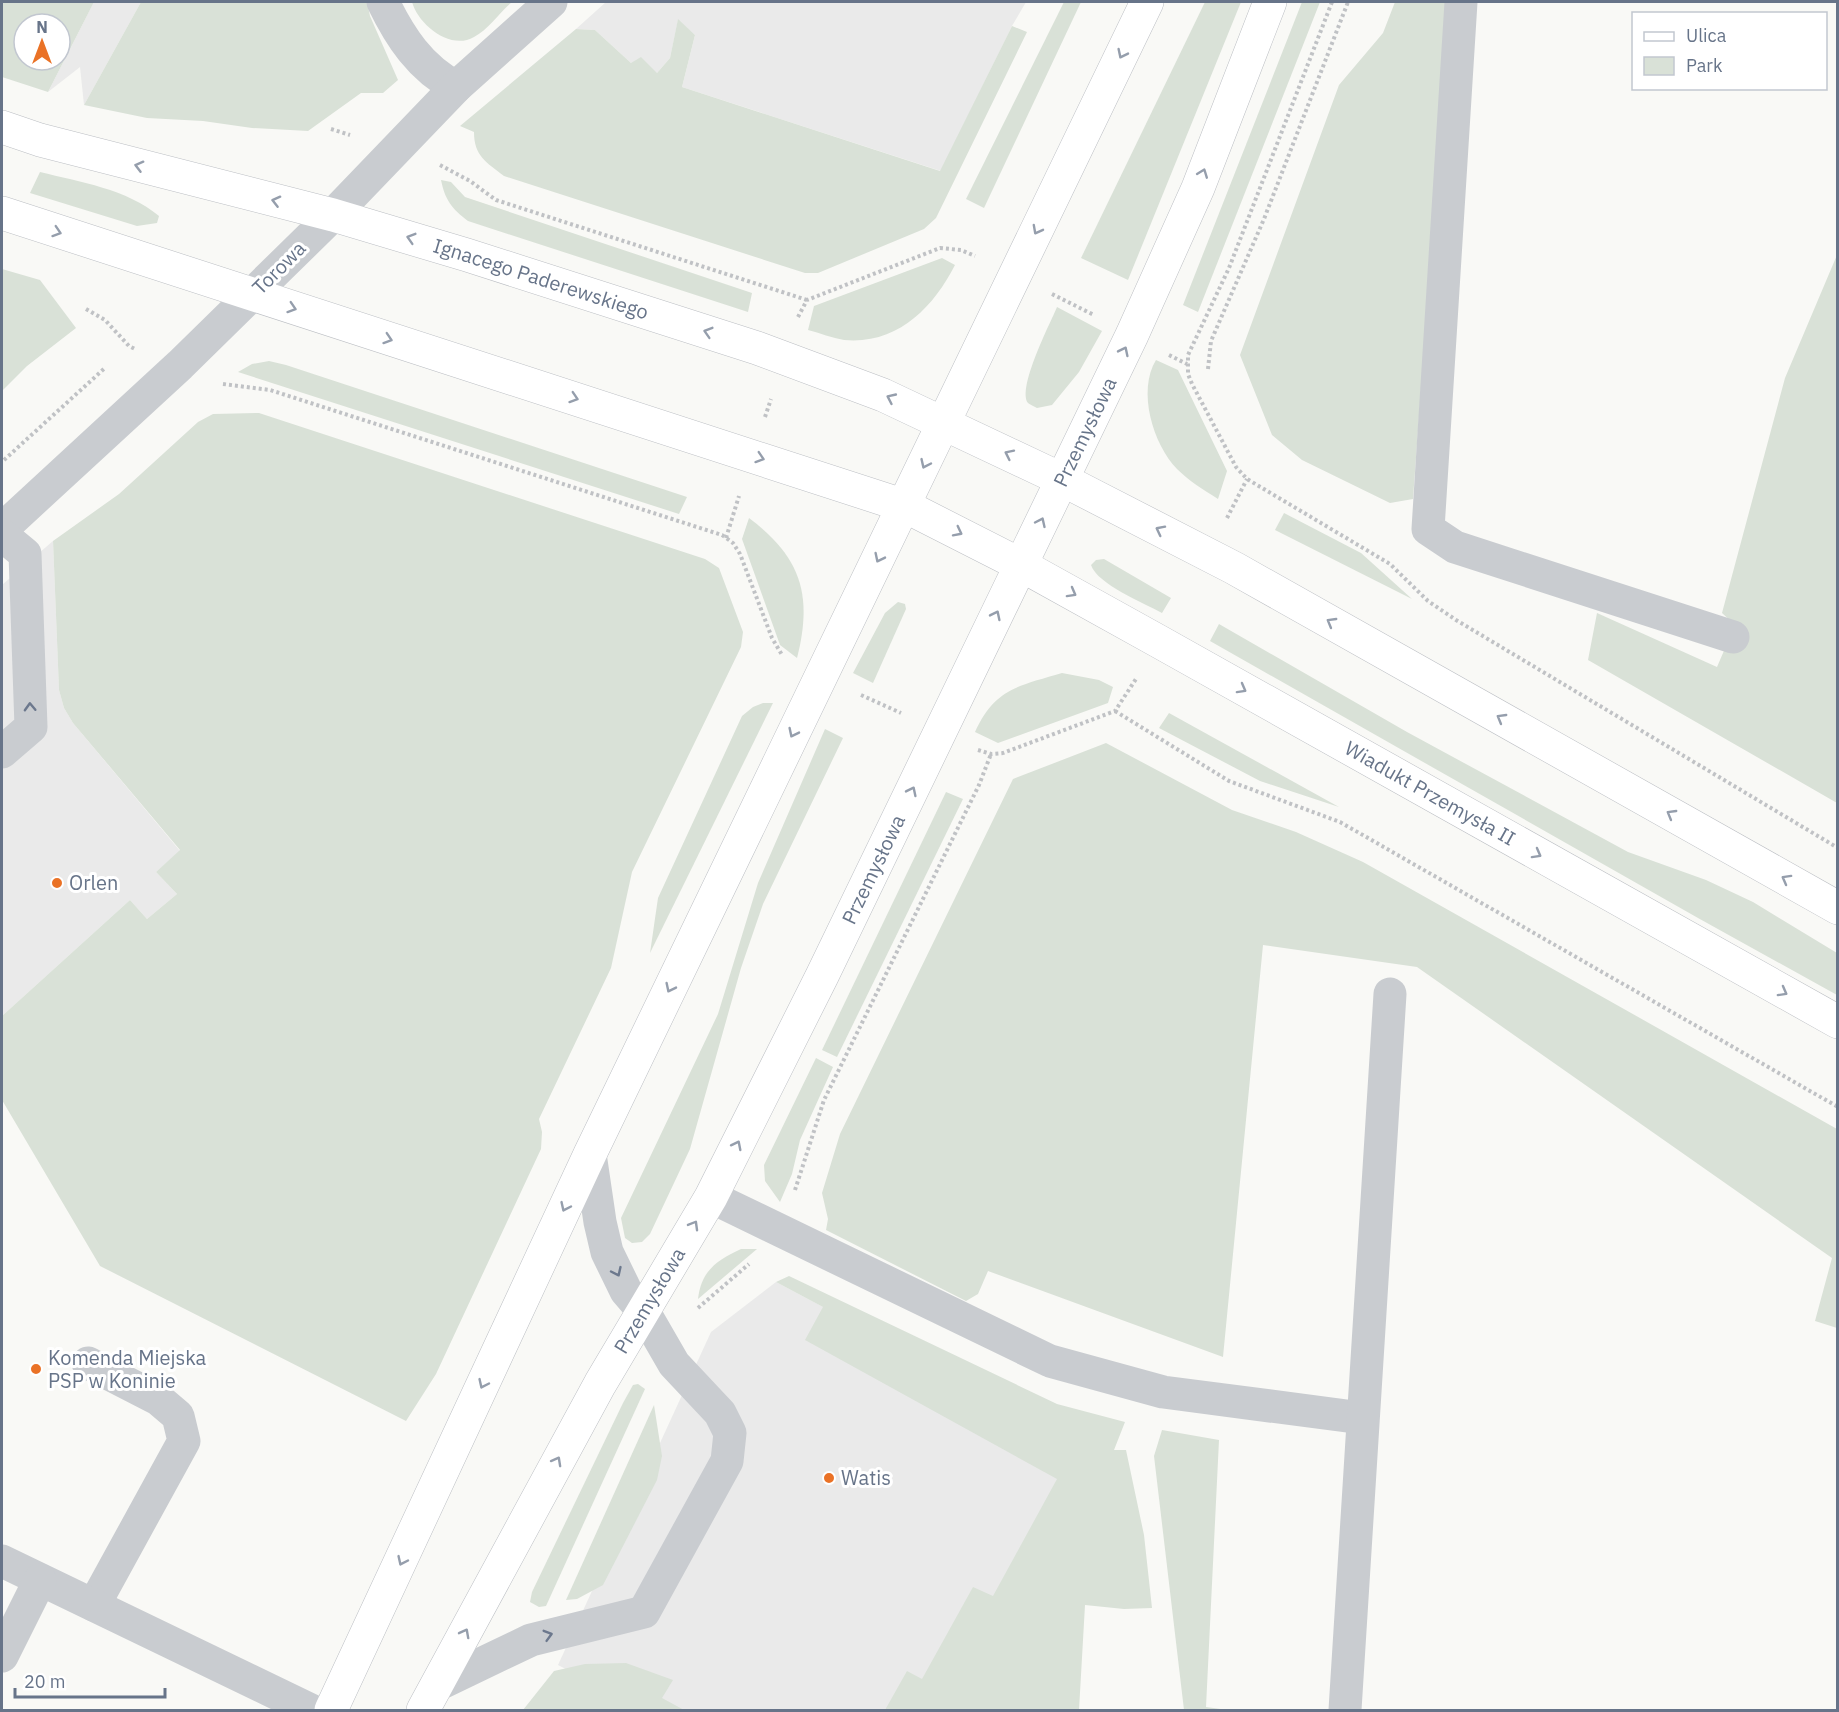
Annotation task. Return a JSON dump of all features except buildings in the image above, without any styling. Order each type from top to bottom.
[{"type":"main road","points":[[331,1710],[590,1154],[1147,2]]},
{"type":"main road","name":"Przemysłowa","points":[[430,1698],[549,1474],[711,1197],[822,976],[1132,335],[1198,188],[1270,2]]},
{"type":"main road","name":"Ignacego Paderewskiego","points":[[2,127],[40,140],[333,215],[467,255],[784,358],[883,394],[1061,479]]},
{"type":"main road","points":[[2,213],[905,506],[1021,565]]},
{"type":"main road","points":[[1061,479],[1208,554],[1838,908]]},
{"type":"main road","name":"Wiadukt Przemysła II","points":[[1021,565],[1838,1022]]},
{"type":"street","points":[[383,2],[400,36],[417,57],[439,78],[456,87]]},
{"type":"street","name":"Torowa","points":[[2,529],[180,365],[333,215],[456,87],[551,2]]},
{"type":"street","points":[[1461,2],[1428,529],[1455,547],[1733,637]]},
{"type":"street","points":[[2,535],[25,554],[31,727],[2,752]]},
{"type":"street","points":[[1345,1710],[1390,994]]},
{"type":"street","points":[[430,1698],[531,1640],[644,1612],[727,1461],[730,1433],[720,1413],[674,1364],[644,1312],[626,1291],[607,1252],[590,1154]]},
{"type":"street","points":[[711,1197],[1050,1361],[1163,1392],[1362,1418]]},
{"type":"street","points":[[88,1363],[158,1399],[178,1416],[184,1441],[94,1605]]},
{"type":"street","points":[[2,1561],[311,1710]]},
{"type":"street","points":[[2,1656],[40,1580]]},
{"type":"path","points":[[1208,369],[1211,341],[1264,219],[1348,2]]},
{"type":"path","points":[[331,129],[449,168],[496,200],[807,300]]},
{"type":"path","points":[[726,538],[784,358],[800,312],[807,300],[940,248],[961,250],[1187,364]]},
{"type":"path","points":[[86,309],[105,320],[129,346],[180,365],[217,383],[270,390],[726,538],[733,543],[740,554],[772,638],[782,655],[821,676],[991,754],[1003,753],[1115,711],[1158,641]]},
{"type":"path","points":[[4,460],[106,367]]},
{"type":"path","points":[[1208,554],[1247,479]]},
{"type":"path","points":[[1115,711],[1229,781],[1340,822],[1838,1107]]},
{"type":"path","points":[[661,1342],[765,1251],[780,1230],[799,1182],[824,1101],[979,785],[991,754]]},
{"type":"shaded area","points":[[94,2],[141,2],[84,105],[80,67],[48,92],[58,72],[72,72],[72,45]]},
{"type":"shaded area","points":[[606,2],[1026,2],[941,171],[682,87],[695,35],[678,20],[670,58],[657,73],[631,63],[595,30],[576,29]]},
{"type":"shaded area","points":[[53,541],[59,690],[64,708],[73,723],[180,851],[156,872],[177,894],[147,919],[130,900],[2,1016],[2,585]]},
{"type":"shaded area","points":[[776,1282],[1052,1428],[1065,1486],[937,1710],[644,1710],[558,1665],[711,1332]]},
{"type":"green space","points":[[2,2],[94,2],[72,45],[72,12],[12,12],[12,72],[58,72],[48,92],[2,77]]},
{"type":"green space","points":[[141,2],[367,2],[370,16],[398,80],[383,93],[361,93],[308,131],[147,118],[84,105]]},
{"type":"green space","points":[[412,2],[512,2],[479,34],[465,40],[455,41],[436,33],[428,26],[415,10]]},
{"type":"green space","points":[[1064,2],[1081,2],[984,208],[966,199]]},
{"type":"green space","points":[[1205,2],[1241,2],[1128,280],[1081,258]]},
{"type":"green space","points":[[1302,2],[1320,2],[1198,312],[1183,305]]},
{"type":"green space","points":[[1395,2],[1449,2],[1413,499],[1390,503],[1302,460],[1272,435],[1240,355],[1339,85],[1383,33]]},
{"type":"green space","points":[[678,19],[695,35],[682,87],[940,171],[1012,26],[1027,32],[936,218],[924,229],[818,273],[805,273],[504,176],[482,158],[476,147],[474,132],[460,126],[576,29],[595,30],[631,63],[641,57],[657,73],[670,58]]},
{"type":"green space","points":[[40,172],[87,183],[133,199],[159,216],[157,223],[137,226],[30,193]]},
{"type":"green space","points":[[441,180],[451,182],[465,197],[752,293],[748,312],[468,221],[450,204]]},
{"type":"green space","points":[[1837,255],[1837,803],[1588,660],[1597,613],[1717,667],[1735,625],[1722,613],[1785,378]]},
{"type":"green space","points":[[942,258],[955,265],[946,281],[924,309],[897,330],[863,340],[844,340],[808,330],[814,306]]},
{"type":"green space","points":[[2,269],[40,280],[76,328],[27,366],[2,391]]},
{"type":"green space","points":[[1057,307],[1102,331],[1079,372],[1052,405],[1037,408],[1028,403],[1027,384],[1030,371]]},
{"type":"green space","points":[[1156,360],[1178,370],[1227,471],[1218,499],[1177,469],[1161,446],[1150,417],[1148,402],[1150,373]]},
{"type":"green space","points":[[269,361],[687,497],[679,514],[238,372],[252,364]]},
{"type":"green space","points":[[259,413],[705,559],[719,568],[743,632],[741,647],[632,872],[611,968],[539,1119],[542,1132],[541,1149],[436,1374],[406,1421],[100,1266],[2,1100],[2,1016],[130,900],[147,919],[177,894],[156,872],[180,850],[73,723],[64,708],[59,690],[53,541],[119,494],[198,422],[213,414]]},
{"type":"green space","points":[[1284,513],[1361,553],[1412,599],[1275,530]]},
{"type":"green space","points":[[749,518],[781,547],[798,579],[803,596],[804,615],[797,658],[780,645],[742,539]]},
{"type":"green space","points":[[1104,559],[1171,598],[1162,613],[1102,579],[1091,565],[1096,560]]},
{"type":"green space","points":[[898,602],[905,604],[906,609],[873,683],[853,673],[885,613]]},
{"type":"green space","points":[[1219,624],[1407,732],[1628,852],[1706,880],[1753,902],[1837,953],[1837,995],[1210,641]]},
{"type":"green space","points":[[1062,673],[1099,680],[1113,687],[1108,703],[998,743],[975,732],[983,717],[1000,697],[1021,686]]},
{"type":"green space","points":[[763,703],[773,703],[650,953],[658,898],[742,716],[753,707]]},
{"type":"green space","points":[[1169,713],[1339,807],[1260,781],[1159,728]]},
{"type":"green space","points":[[825,729],[843,738],[763,904],[741,968],[690,1149],[650,1234],[642,1242],[632,1243],[625,1238],[621,1218],[718,1014],[758,883]]},
{"type":"green space","points":[[1106,743],[1232,810],[1296,832],[1363,862],[1837,1129],[1837,1328],[1815,1321],[1832,1258],[1417,967],[1263,945],[1223,1357],[988,1271],[978,1294],[966,1301],[826,1230],[828,1219],[822,1193],[840,1134],[1013,779]]},
{"type":"green space","points":[[946,792],[963,799],[837,1057],[822,1050]]},
{"type":"green space","points":[[816,1058],[833,1067],[800,1140],[792,1174],[780,1202],[765,1181],[764,1165]]},
{"type":"green space","points":[[741,1249],[757,1249],[698,1299],[703,1281],[712,1268]]},
{"type":"green space","points":[[789,1276],[1057,1404],[1125,1422],[1114,1450],[1126,1450],[1144,1535],[1152,1608],[1124,1609],[1085,1605],[1079,1710],[885,1710],[907,1671],[922,1679],[973,1587],[993,1596],[1057,1479],[805,1340],[823,1307],[776,1282]]},
{"type":"green space","points":[[638,1384],[645,1389],[546,1606],[539,1607],[530,1602],[532,1592],[623,1403],[633,1385]]},
{"type":"green space","points":[[654,1405],[662,1456],[657,1480],[603,1585],[577,1599],[566,1600]]},
{"type":"green space","points":[[1162,1430],[1219,1440],[1206,1707],[1228,1710],[1184,1710],[1154,1456]]},
{"type":"green space","points":[[626,1663],[673,1680],[662,1698],[684,1710],[523,1710],[554,1671],[585,1664]]},
{"type":"place","name":"Orlen","points":[[57,883]]},
{"type":"place","name":"Komenda Miejska PSP w Koninie","points":[[36,1369]]},
{"type":"place","name":"Watis","points":[[829,1478]]}]
